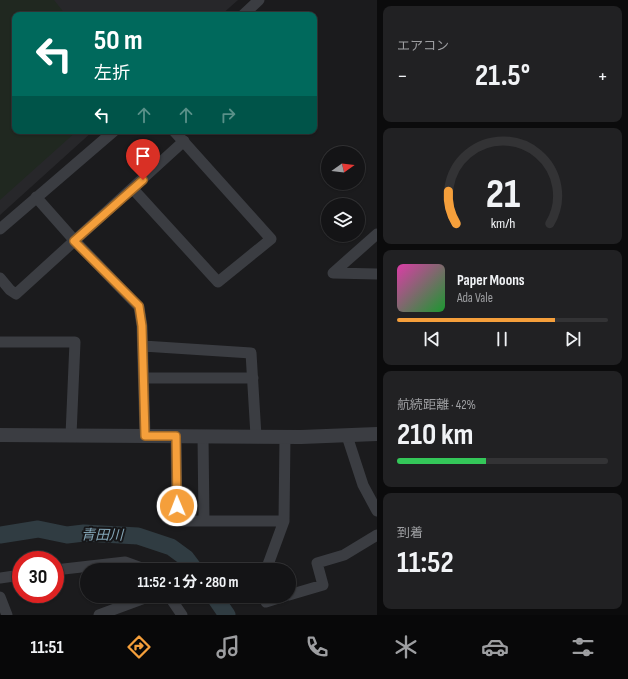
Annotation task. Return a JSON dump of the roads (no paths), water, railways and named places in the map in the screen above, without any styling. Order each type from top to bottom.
[{"type":"street","points":[[246,12],[259,0]]},
{"type":"street","points":[[0,229],[36,196],[110,134]]},
{"type":"street","points":[[133,189],[218,282],[271,239],[177,134]]},
{"type":"street","points":[[0,278],[10,290],[16,294],[184,142]]},
{"type":"street","points":[[36,196],[74,241],[139,306],[143,346],[145,436]]},
{"type":"street","points":[[377,234],[333,273],[377,274]]},
{"type":"street","points":[[0,342],[75,342],[71,435]]},
{"type":"street","points":[[143,346],[251,353],[256,436]]},
{"type":"street","points":[[144,378],[252,378]]},
{"type":"street","points":[[0,435],[347,436],[377,434]]},
{"type":"street","points":[[176,436],[177,521],[284,521]]},
{"type":"street","points":[[203,436],[204,521]]},
{"type":"street","points":[[269,563],[284,521],[285,436]]},
{"type":"street","points":[[347,436],[363,485],[377,511]]},
{"type":"street","points":[[296,593],[323,584],[317,563],[344,556],[377,535]]},
{"type":"street","points":[[116,563],[128,563]]},
{"type":"street","points":[[64,569],[80,567]]},
{"type":"street","points":[[0,578],[12,576]]},
{"type":"street","points":[[0,597],[7,615]]},
{"type":"street","points":[[99,615],[112,613],[134,603]]},
{"type":"street","points":[[174,603],[182,615]]},
{"type":"waterway","name":"青田川","points":[[0,535],[38,529],[67,535],[84,533],[138,536],[171,547],[186,558],[190,563]]},
{"type":"waterway","name":"青田川","points":[[219,603],[227,615]]}]
